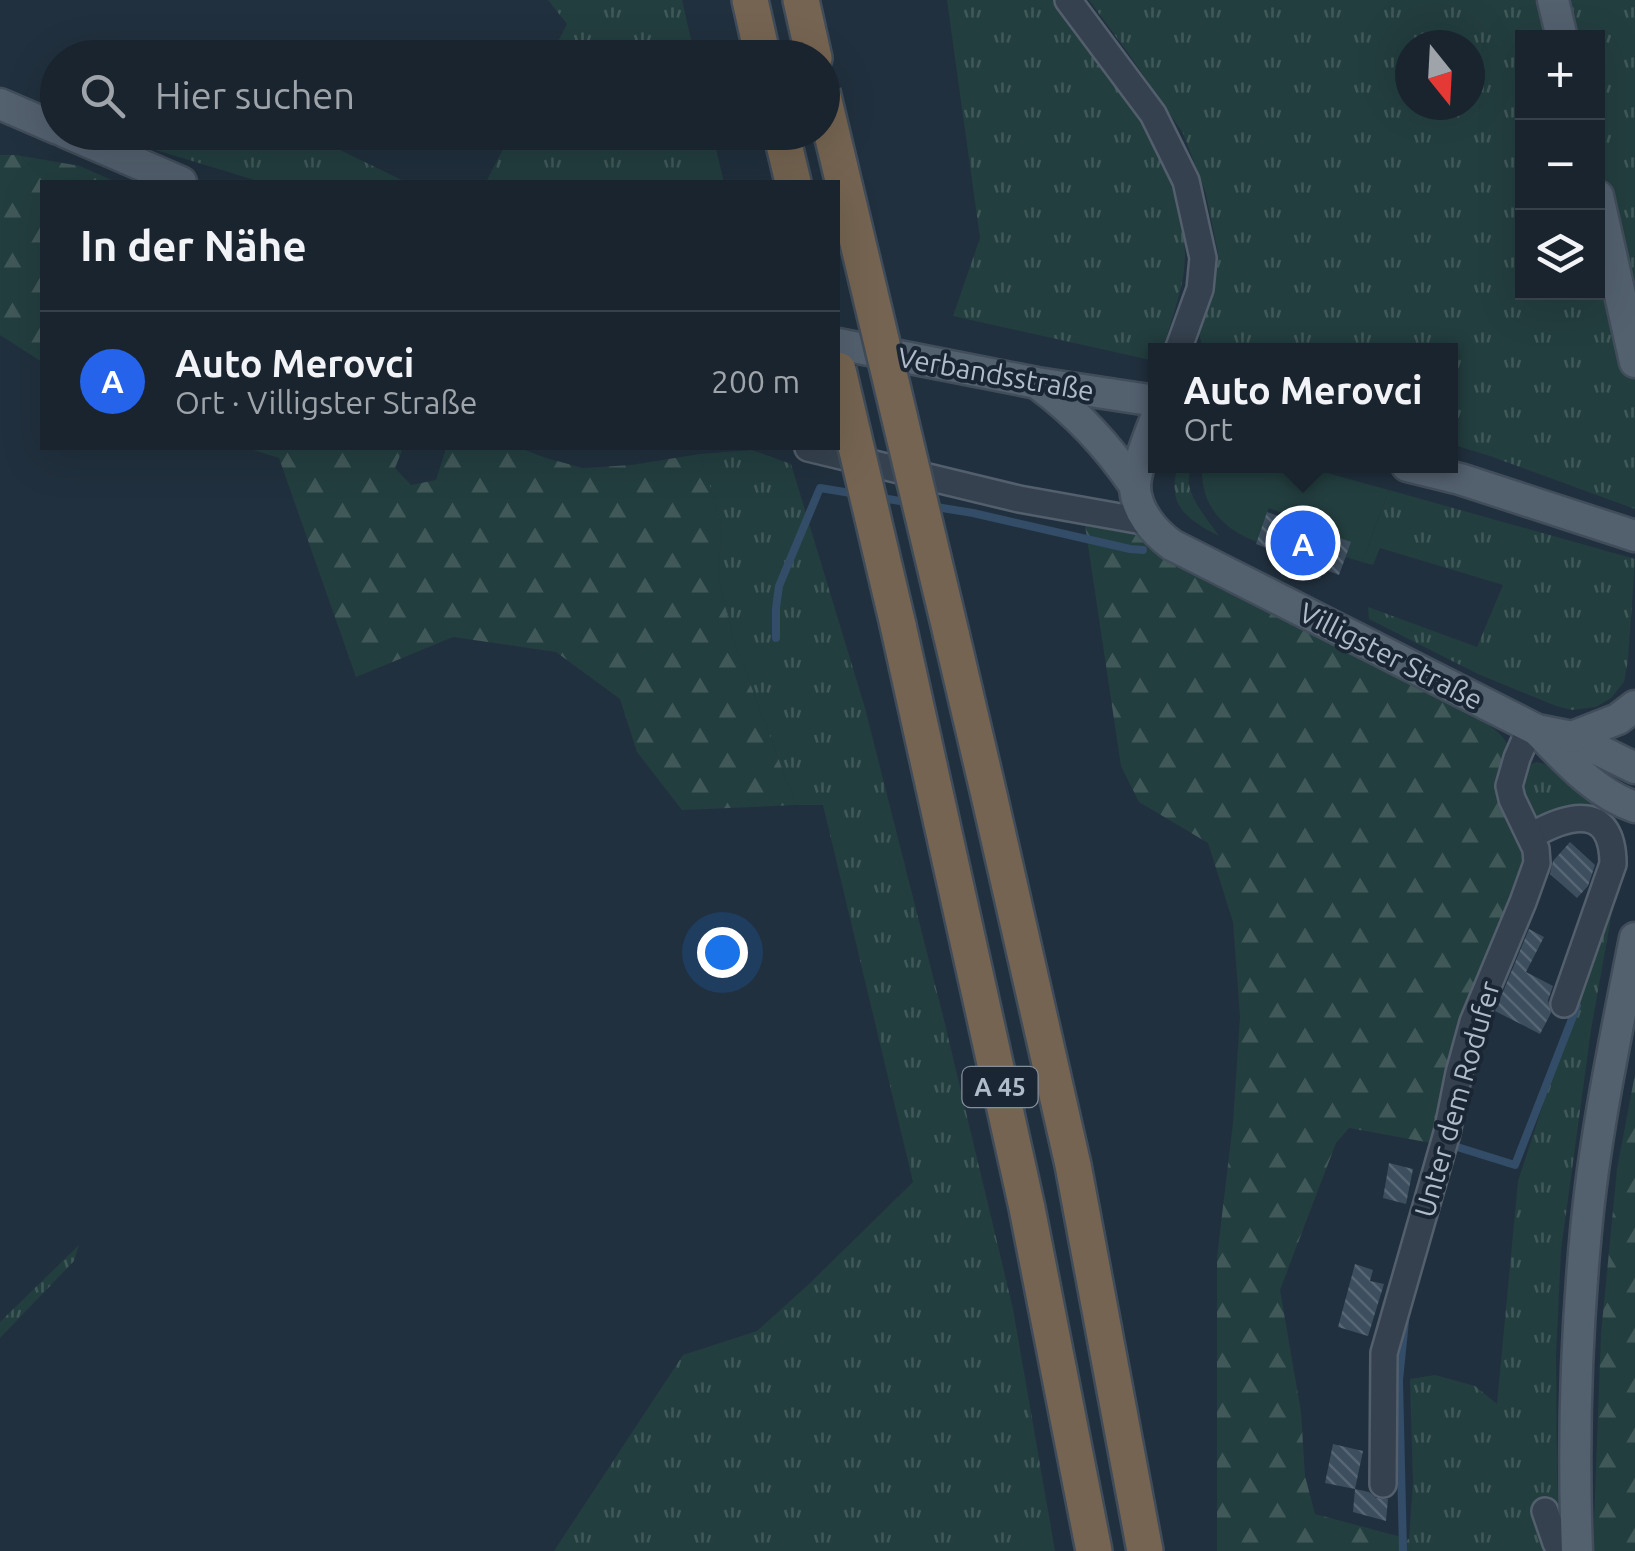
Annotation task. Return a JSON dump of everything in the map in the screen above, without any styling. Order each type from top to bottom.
[{"type":"highway","points":[[750,0],[759,40]]},
{"type":"highway","points":[[801,0],[810,40]]},
{"type":"highway","points":[[785,150],[793,180]]},
{"type":"highway","name":"A 45","points":[[836,150],[990,794],[1072,1165],[1146,1551]]},
{"type":"highway","name":"A 45","points":[[840,378],[1027,1208],[1094,1551]]},
{"type":"main road","points":[[1553,0],[1560,30]]},
{"type":"main road","points":[[0,104],[40,121]]},
{"type":"main road","points":[[107,150],[176,180]]},
{"type":"main road","points":[[1601,210],[1635,362]]},
{"type":"main road","name":"Verbandsstraße","points":[[840,344],[1148,401]]},
{"type":"main road","points":[[1037,383],[1089,426],[1116,457],[1135,486],[1148,522]]},
{"type":"main road","points":[[1135,486],[1148,444]]},
{"type":"main road","points":[[1436,473],[1635,536]]},
{"type":"main road","name":"Villigster Straße","points":[[1148,522],[1172,546],[1362,643],[1534,728],[1572,737],[1635,768]]},
{"type":"main road","points":[[1572,737],[1618,719],[1635,706]]},
{"type":"main road","points":[[1534,728],[1591,782],[1635,807]]},
{"type":"main road","points":[[1577,1551],[1578,1362],[1586,1230],[1605,1088],[1635,938]]},
{"type":"street","points":[[1068,0],[1153,114],[1186,181],[1203,258],[1200,289],[1181,343]]},
{"type":"street","points":[[816,450],[1019,498],[1148,522]]},
{"type":"street","name":"Unter dem Rodufer","points":[[1384,1484],[1384,1353],[1447,1133],[1473,1022],[1537,863],[1536,849],[1509,786],[1517,758],[1534,728]]},
{"type":"street","points":[[1531,836],[1567,818],[1581,818],[1606,830],[1613,846],[1614,864],[1564,1004]]},
{"type":"street","points":[[1545,1511],[1556,1543],[1563,1551]]},
{"type":"green space","points":[[548,0],[682,0],[691,40],[559,40],[567,24]]},
{"type":"green space","points":[[947,0],[1053,0],[1145,129],[1177,203],[1185,240],[1183,277],[1165,343],[1148,343],[1148,359],[953,316],[980,238]]},
{"type":"green space","points":[[1089,0],[1635,0],[1635,509],[1458,446],[1458,343],[1201,343],[1199,333],[1212,300],[1218,253],[1206,194],[1183,133]]},
{"type":"green space","points":[[156,150],[340,150],[402,180],[254,180]]},
{"type":"green space","points":[[503,150],[716,150],[724,180],[487,180]]},
{"type":"green space","points":[[0,155],[80,166],[112,180],[40,180],[40,361],[0,335]]},
{"type":"green space","points":[[253,450],[402,450],[395,468],[411,485],[436,480],[445,450],[525,450],[583,468],[700,454],[722,526],[718,578],[734,641],[796,805],[682,810],[637,752],[620,699],[556,652],[453,637],[356,677],[279,458]]},
{"type":"green space","points":[[752,450],[791,464],[865,708],[1013,1309],[1055,1551],[554,1551],[683,1355],[757,1331],[913,1182],[823,805],[796,805],[734,641],[718,578],[722,526],[700,454]]},
{"type":"green space","points":[[1176,473],[1190,473],[1191,492],[1219,536],[1188,517],[1177,501]]},
{"type":"green space","points":[[1202,473],[1327,473],[1389,490],[1362,562],[1345,557],[1350,542],[1281,517],[1282,513],[1269,508],[1257,542],[1245,537],[1216,514]]},
{"type":"green space","points":[[1389,490],[1635,559],[1628,660],[1624,682],[1611,698],[1596,707],[1572,710],[1556,706],[1478,674],[1369,619],[1368,607],[1477,647],[1503,585],[1380,548],[1373,565],[1362,562]]},
{"type":"green space","points":[[1085,525],[1137,535],[1157,554],[1478,718],[1501,735],[1510,750],[1530,847],[1437,1144],[1349,1128],[1336,1143],[1280,1290],[1301,1412],[1305,1476],[1315,1514],[1409,1539],[1411,1551],[1217,1551],[1217,1257],[1233,1123],[1240,1017],[1233,922],[1208,843],[1139,802],[1121,766]]},
{"type":"green space","points":[[1537,762],[1552,766],[1617,820],[1623,847],[1619,872],[1600,811],[1581,807],[1533,817],[1517,792],[1527,765]]},
{"type":"green space","points":[[1619,872],[1591,1030],[1561,1250],[1556,1356],[1560,1551],[1411,1551],[1410,1379],[1435,1375],[1475,1386],[1497,1404],[1518,1181]]},
{"type":"green space","points":[[1635,1074],[1635,1551],[1593,1551],[1601,1334],[1617,1169]]},
{"type":"green space","points":[[79,1245],[74,1261],[0,1338],[0,1322]]},
{"type":"building","points":[[1267,512],[1351,542],[1339,575],[1323,569],[1320,579],[1285,568],[1289,557],[1256,544]]},
{"type":"building","points":[[1570,842],[1595,865],[1588,886],[1577,898],[1550,874],[1553,861]]},
{"type":"building","points":[[1529,929],[1544,937],[1526,972],[1553,986],[1548,1000],[1551,1013],[1540,1034],[1495,1011]]},
{"type":"building","points":[[1389,1163],[1413,1169],[1406,1204],[1383,1198]]},
{"type":"building","points":[[1355,1264],[1373,1270],[1370,1281],[1384,1284],[1368,1336],[1338,1327]]},
{"type":"building","points":[[1333,1444],[1363,1451],[1355,1489],[1325,1483]]},
{"type":"building","points":[[1355,1489],[1388,1499],[1386,1521],[1353,1512]]},
{"type":"waterway","points":[[776,638],[779,586],[820,488],[857,494]]},
{"type":"waterway","points":[[876,497],[912,503]]},
{"type":"waterway","points":[[930,506],[1143,550]]},
{"type":"waterway","points":[[1452,1150],[1454,1146],[1515,1165],[1577,1006]]},
{"type":"waterway","points":[[1403,1551],[1399,1380],[1405,1321]]},
{"type":"place","name":"Auto Merovci","points":[[1303,543]]}]
